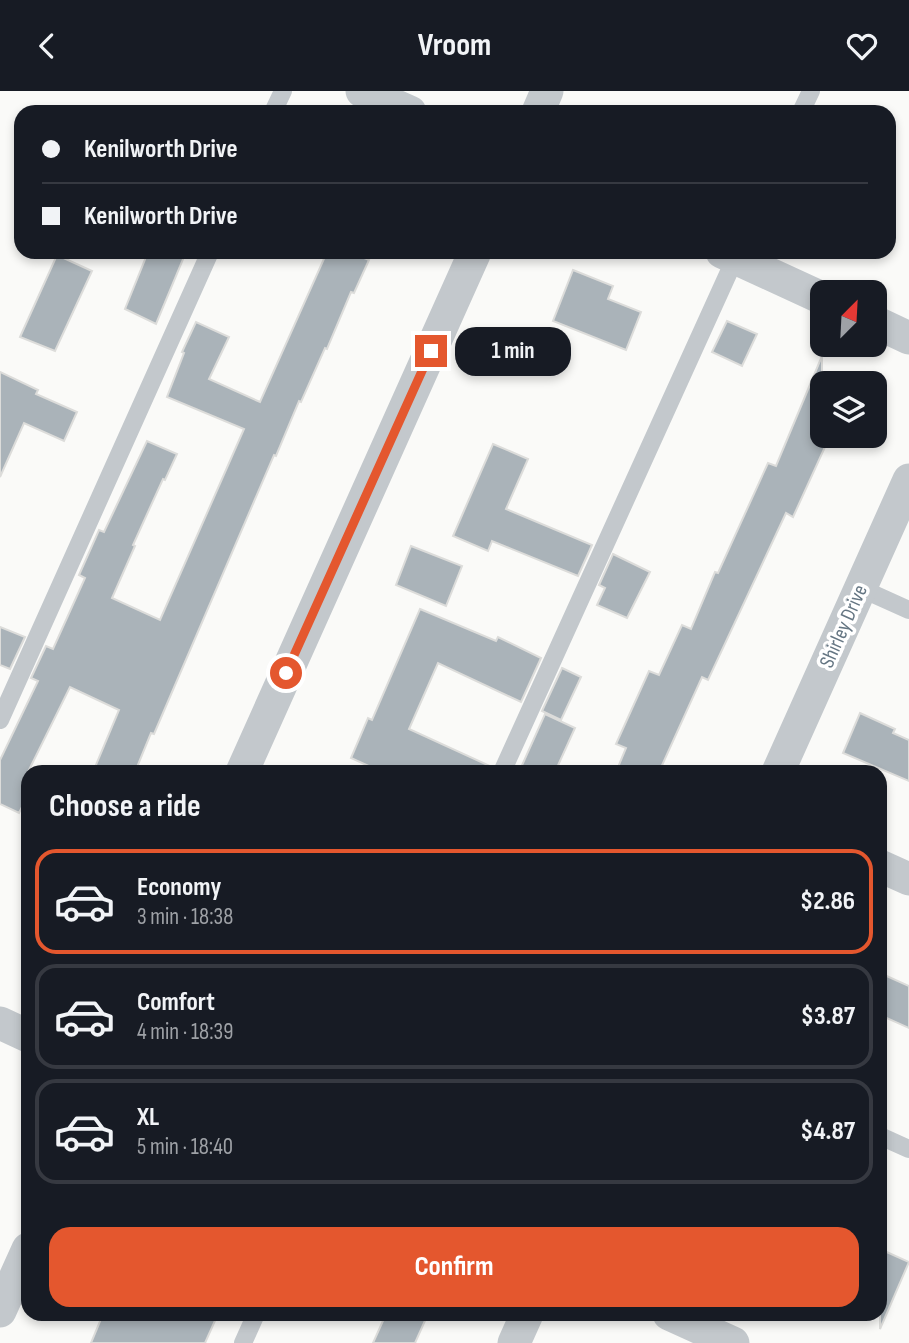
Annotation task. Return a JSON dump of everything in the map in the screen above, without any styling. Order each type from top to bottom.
[{"type":"street","points":[[362,91],[394,105]]},
{"type":"street","points":[[245,765],[472,259]]},
{"type":"street","points":[[742,259],[810,292]]},
{"type":"street","points":[[887,328],[909,338]]},
{"type":"street","name":"Shirley Drive","points":[[781,765],[909,480]]},
{"type":"street","points":[[887,869],[909,879]]},
{"type":"street","points":[[0,1023],[21,1033]]},
{"type":"street","points":[[0,1311],[21,1264]]},
{"type":"street","points":[[514,1343],[524,1321]]},
{"type":"street","points":[[684,1321],[733,1343]]},
{"type":"lane","points":[[0,720],[207,259]]},
{"type":"lane","points":[[505,765],[730,259]]},
{"type":"lane","points":[[860,588],[909,610]]},
{"type":"lane","points":[[887,1139],[909,1149]]},
{"type":"lane","points":[[243,1343],[253,1321]]},
{"type":"building","points":[[55,259],[66,259],[92,271],[55,351],[20,337]]},
{"type":"building","points":[[145,259],[183,259],[156,324],[125,309]]},
{"type":"building","points":[[324,259],[369,260],[354,293],[351,292],[301,402],[299,401],[276,456],[274,455],[154,734],[151,733],[138,765],[96,765],[119,710],[70,687],[31,765],[21,765],[19,813],[0,804],[0,760],[38,681],[31,678],[46,646],[53,649],[85,578],[79,575],[99,530],[104,532],[147,441],[177,454],[133,545],[135,546],[112,598],[160,620],[244,429],[167,397],[184,353],[182,352],[196,322],[229,337],[209,379],[260,402]]},
{"type":"building","points":[[573,270],[613,286],[608,299],[641,312],[626,350],[553,321]]},
{"type":"building","points":[[727,321],[757,334],[742,366],[712,352]]},
{"type":"building","points":[[822,357],[822,371],[816,371]]},
{"type":"building","points":[[0,372],[38,390],[36,394],[77,412],[64,441],[24,423],[0,477]]},
{"type":"building","points":[[810,385],[810,448],[825,448],[793,517],[786,513],[708,680],[702,677],[662,765],[619,765],[626,748],[616,744],[649,671],[659,675],[682,625],[691,629],[715,572],[718,573],[768,463],[776,466]]},
{"type":"building","points":[[493,444],[528,459],[506,509],[592,545],[578,576],[492,541],[488,551],[453,536]]},
{"type":"building","points":[[411,546],[462,566],[446,606],[396,585]]},
{"type":"building","points":[[613,554],[650,572],[627,618],[597,605],[605,588],[599,585]]},
{"type":"building","points":[[420,609],[496,641],[498,637],[541,658],[521,702],[438,663],[409,729],[488,765],[366,765],[351,758],[368,718],[372,720]]},
{"type":"building","points":[[0,627],[25,637],[10,669],[0,665]]},
{"type":"building","points":[[562,668],[581,677],[561,720],[542,711]]},
{"type":"building","points":[[860,713],[895,729],[893,733],[909,740],[909,781],[887,772],[887,765],[871,765],[843,753]]},
{"type":"building","points":[[545,714],[575,728],[558,765],[522,765]]},
{"type":"building","points":[[887,976],[909,986],[909,1028],[887,1018]]},
{"type":"building","points":[[887,1252],[909,1262],[887,1313]]},
{"type":"building","points":[[100,1321],[215,1321],[205,1343],[91,1343]]},
{"type":"building","points":[[383,1321],[425,1321],[415,1343],[373,1343]]},
{"type":"route","points":[[286,673],[431,351]]}]
